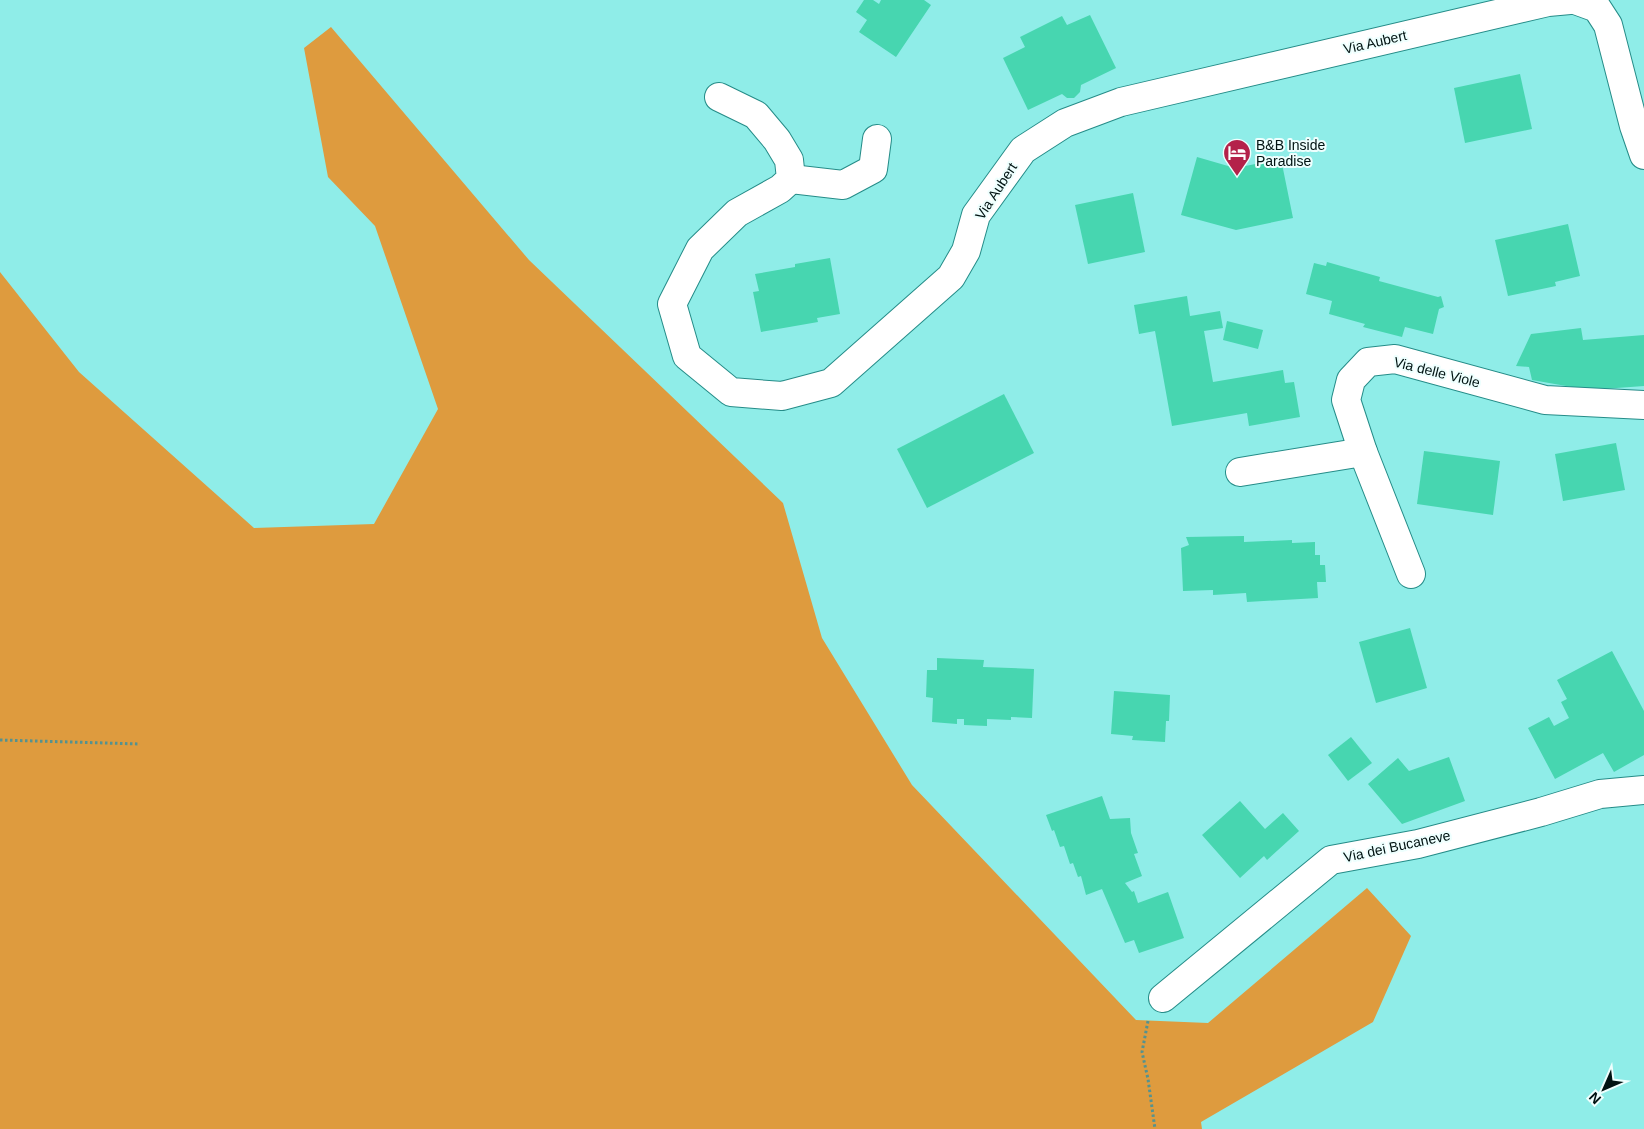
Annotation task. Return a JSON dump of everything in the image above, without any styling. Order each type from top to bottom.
[{"type":"street","name":"Via Aubert","points":[[791,179],[780,188],[737,213],[700,249],[672,304],[687,356],[731,392],[782,396],[831,383],[951,277],[966,251],[976,215],[1023,150],[1065,123],[1121,102],[1548,2],[1570,0]]},
{"type":"street","points":[[1575,0],[1597,8],[1608,25],[1634,126],[1644,155]]},
{"type":"street","points":[[719,97],[756,115],[777,140],[789,160],[791,179],[843,185],[874,169],[877,139]]},
{"type":"street","name":"Via delle Viole","points":[[1411,574],[1363,452],[1346,400],[1351,380],[1368,362],[1394,358],[1545,400],[1644,405]]},
{"type":"street","points":[[1240,472],[1363,452]]},
{"type":"street","name":"Via dei Bucaneve","points":[[1163,998],[1331,860],[1418,844],[1541,812],[1600,794],[1644,790]]},
{"type":"path","points":[[0,740],[140,744]]},
{"type":"path","points":[[1155,1129],[1142,1052],[1147,1023],[1163,998]]},
{"type":"shaded area","points":[[331,27],[529,260],[783,503],[822,638],[912,785],[1136,1020],[1208,1023],[1367,888],[1411,936],[1373,1022],[1201,1122],[1202,1129],[0,1129],[0,272],[79,372],[254,528],[374,524],[438,409],[375,226],[328,177],[304,48]]},
{"type":"building","points":[[864,0],[873,0],[879,4],[881,0],[924,0],[931,5],[896,57],[859,32],[867,20],[856,12]]},
{"type":"building","points":[[1090,15],[1116,68],[1081,85],[1080,92],[1074,98],[1067,98],[1062,94],[1028,110],[1003,58],[1025,47],[1020,37],[1062,16],[1067,25]]},
{"type":"building","points":[[1520,74],[1532,129],[1465,143],[1454,88]]},
{"type":"building","points":[[1197,157],[1235,168],[1281,159],[1293,218],[1236,230],[1181,215]]},
{"type":"building","points":[[1133,193],[1145,252],[1088,264],[1075,205]]},
{"type":"building","points":[[1568,224],[1580,276],[1555,282],[1556,286],[1508,296],[1495,240]]},
{"type":"building","points":[[830,258],[840,314],[817,318],[818,322],[761,332],[753,292],[759,291],[755,274]]},
{"type":"building","points":[[1327,262],[1380,277],[1379,281],[1438,297],[1441,296],[1444,307],[1439,309],[1433,334],[1405,327],[1402,337],[1363,327],[1365,324],[1329,314],[1332,301],[1306,294],[1314,263],[1326,266]]},
{"type":"building","points":[[1187,296],[1190,316],[1220,311],[1223,328],[1204,331],[1213,382],[1283,370],[1285,383],[1294,382],[1300,417],[1249,426],[1247,413],[1172,426],[1155,331],[1139,334],[1134,305]]},
{"type":"building","points":[[1227,321],[1263,330],[1258,349],[1223,340]]},
{"type":"building","points":[[1581,328],[1583,340],[1644,335],[1644,386],[1589,390],[1532,380],[1529,367],[1516,366],[1531,334]]},
{"type":"building","points":[[1004,394],[1034,453],[927,508],[897,449]]},
{"type":"building","points":[[1616,443],[1625,490],[1563,501],[1555,454]]},
{"type":"building","points":[[1424,451],[1500,461],[1493,515],[1417,504]]},
{"type":"building","points":[[1244,536],[1244,542],[1292,540],[1292,543],[1315,542],[1315,555],[1320,555],[1320,565],[1325,565],[1326,582],[1317,582],[1318,598],[1247,602],[1246,593],[1213,595],[1213,590],[1183,591],[1181,548],[1189,545],[1186,537]]},
{"type":"building","points":[[1410,628],[1427,688],[1376,703],[1359,642]]},
{"type":"building","points":[[1612,651],[1644,711],[1644,755],[1614,772],[1603,753],[1555,779],[1528,728],[1549,717],[1554,726],[1569,718],[1561,702],[1567,699],[1557,680]]},
{"type":"building","points":[[937,658],[984,660],[983,667],[1034,669],[1032,718],[1011,717],[1011,720],[987,719],[987,726],[964,725],[964,719],[957,719],[957,724],[932,722],[933,698],[926,697],[927,670],[937,670]]},
{"type":"building","points":[[1114,691],[1170,695],[1169,721],[1166,721],[1165,742],[1132,740],[1133,736],[1111,734]]},
{"type":"building","points":[[1351,737],[1372,763],[1348,781],[1328,755]]},
{"type":"building","points":[[1449,757],[1465,801],[1402,824],[1368,784],[1398,758],[1409,771]]},
{"type":"building","points":[[1102,796],[1110,819],[1130,818],[1131,833],[1138,853],[1134,854],[1142,876],[1125,883],[1132,892],[1134,891],[1138,903],[1168,892],[1184,938],[1139,953],[1134,940],[1125,943],[1102,889],[1086,895],[1081,876],[1078,877],[1073,863],[1070,864],[1064,846],[1060,847],[1046,815]]},
{"type":"building","points":[[1240,801],[1265,829],[1283,813],[1299,831],[1267,860],[1264,856],[1240,878],[1202,835]]},
{"type":"place","name":"B&B Inside Paradise","points":[[1237,177]]}]
